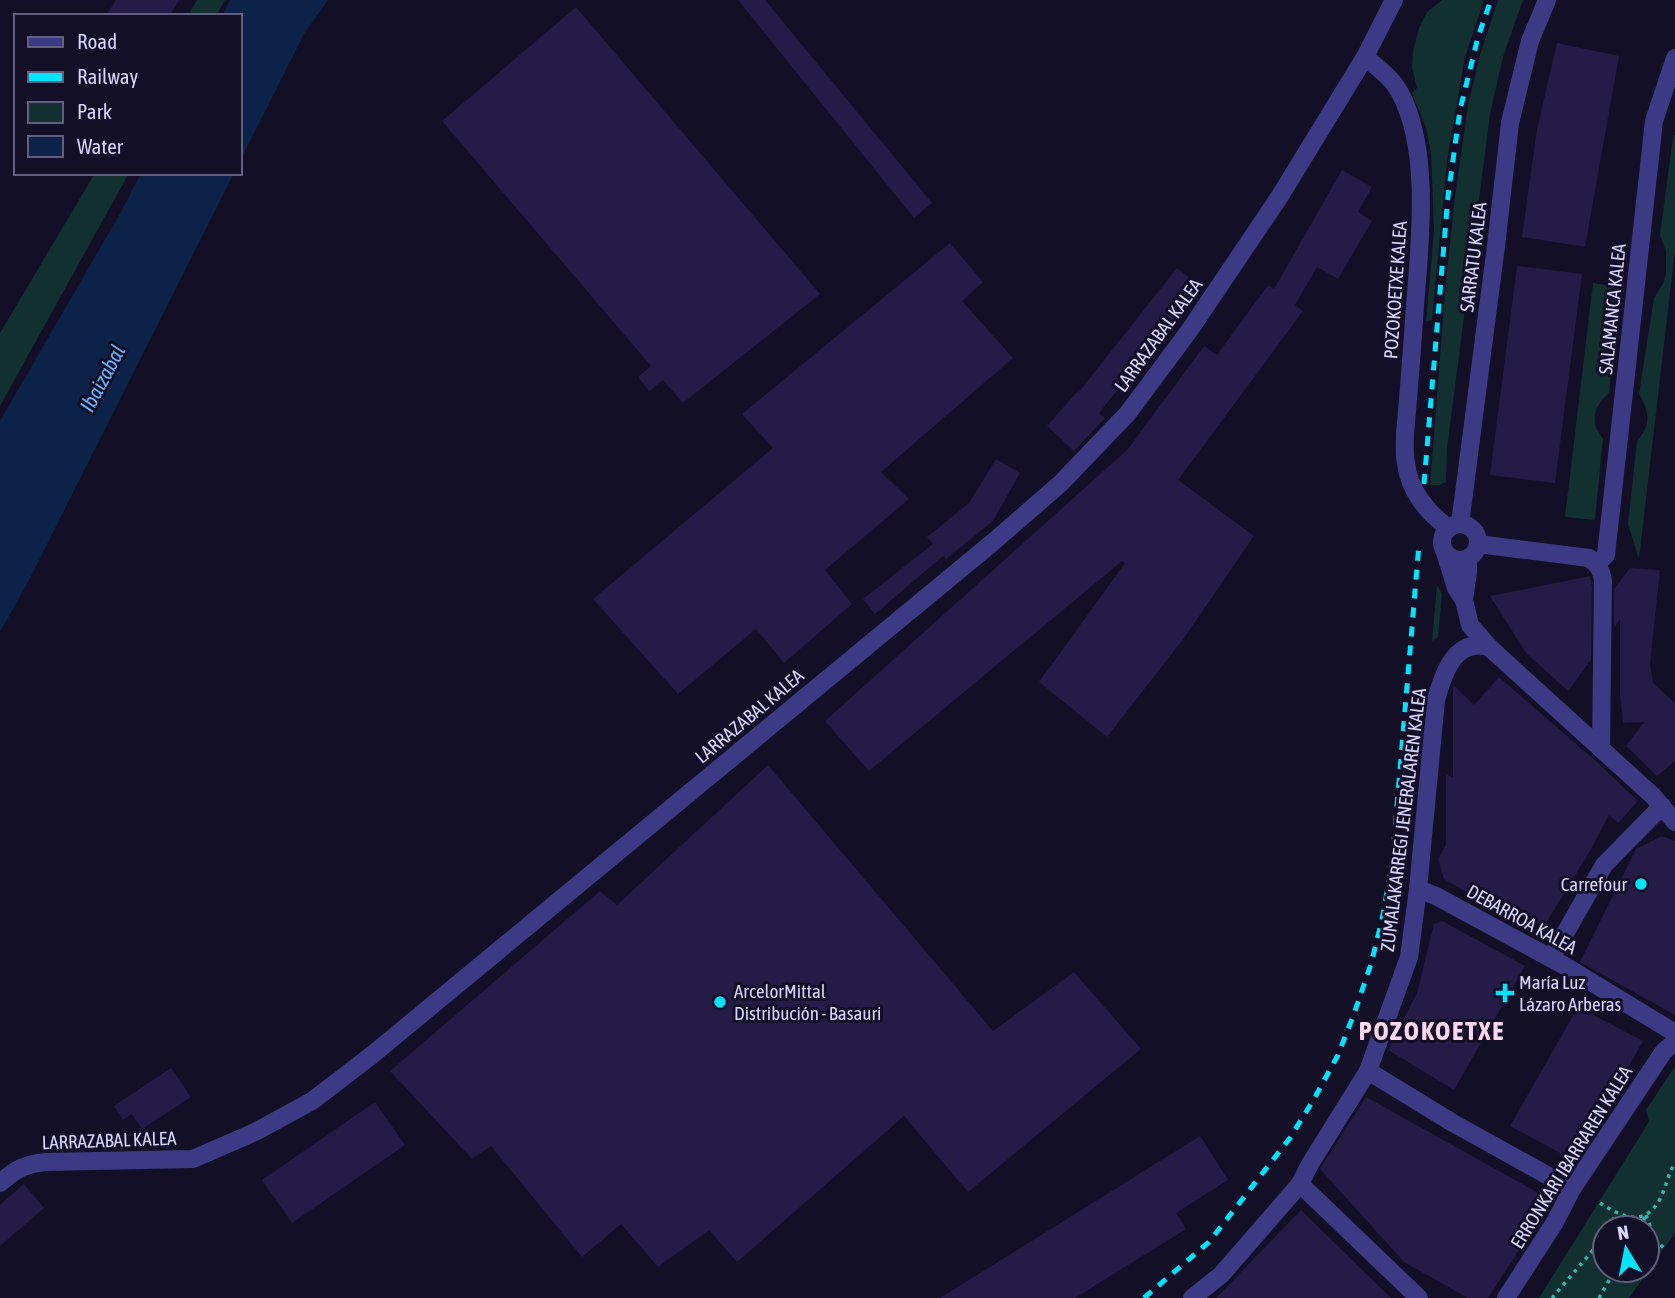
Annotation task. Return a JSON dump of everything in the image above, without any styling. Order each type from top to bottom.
[{"type":"street","name":"LARRAZABAL KALEA","points":[[0,1183],[14,1171],[30,1164],[46,1162],[193,1159],[255,1132],[312,1101],[393,1038],[992,543],[1060,483],[1128,413],[1189,331],[1280,196],[1365,57],[1394,0]]},
{"type":"street","name":"SARRATU KALEA","points":[[1454,526],[1496,246],[1510,123],[1530,41],[1547,0]]},
{"type":"street","name":"POZOKOETXE KALEA","points":[[1365,57],[1397,88],[1404,102],[1419,166],[1421,232],[1405,434],[1406,464],[1415,492],[1426,509],[1436,520],[1454,526]]},
{"type":"street","name":"SALAMANCA KALEA","points":[[1601,749],[1603,580],[1597,564],[1606,555],[1654,121],[1675,58]]},
{"type":"street","points":[[1464,600],[1475,533],[1466,525],[1454,526],[1445,532],[1442,542],[1456,588],[1464,600],[1470,625],[1489,647],[1653,796],[1675,822]]},
{"type":"street","points":[[1445,552],[1458,560],[1473,551],[1589,558],[1597,564]]},
{"type":"street","points":[[1470,625],[1464,648],[1481,645],[1489,647]]},
{"type":"street","name":"ZUMALAKARREGI JENERALAREN KALEA","points":[[1192,1298],[1213,1292],[1220,1275],[1300,1184],[1368,1072],[1409,957],[1419,889],[1436,699],[1447,666],[1464,648]]},
{"type":"street","points":[[1551,958],[1604,865],[1662,806]]},
{"type":"street","name":"DEBARROA KALEA","points":[[1419,889],[1551,958],[1675,1033]]},
{"type":"street","name":"ERRONKARI IBARRAREN KALEA","points":[[1506,1298],[1555,1222],[1572,1189],[1664,1051],[1675,1042]]},
{"type":"street","points":[[1368,1072],[1572,1189]]},
{"type":"street","points":[[1300,1184],[1419,1298]]},
{"type":"path","points":[[1647,1214],[1659,1201],[1675,1163]]},
{"type":"path","points":[[1600,1203],[1617,1214]]},
{"type":"path","points":[[1661,1245],[1664,1248]]},
{"type":"path","points":[[1552,1298],[1591,1252]]},
{"type":"green space","points":[[197,0],[225,0],[217,14],[189,14]]},
{"type":"green space","points":[[1442,0],[1484,0],[1465,57],[1447,161],[1432,320],[1426,322],[1434,230],[1431,153],[1426,128],[1412,93],[1417,88],[1412,67],[1419,28],[1427,12]]},
{"type":"green space","points":[[1498,0],[1523,0],[1503,57],[1490,114],[1447,449],[1446,482],[1430,485],[1455,196],[1468,105],[1480,55]]},
{"type":"green space","points":[[1675,135],[1675,250],[1639,559],[1628,524],[1637,441],[1647,424],[1645,407],[1639,394],[1654,298],[1666,273],[1666,251],[1660,235]]},
{"type":"green space","points":[[94,175],[128,175],[0,406],[0,333]]},
{"type":"green space","points":[[1593,283],[1620,287],[1609,393],[1600,403],[1595,415],[1596,427],[1603,438],[1595,520],[1565,517]]},
{"type":"green space","points":[[1437,585],[1442,594],[1438,637],[1432,641]]},
{"type":"green space","points":[[1675,1066],[1675,1233],[1661,1253],[1661,1214],[1591,1214],[1649,1121],[1646,1110]]},
{"type":"green space","points":[[1591,1214],[1591,1284],[1639,1284],[1629,1298],[1539,1298]]},
{"type":"water","points":[[230,0],[328,0],[304,34],[242,157],[242,14],[223,14]]},
{"type":"water","name":"Ibaizabal","points":[[140,175],[233,175],[28,582],[0,632],[0,421]]},
{"type":"building","points":[[116,0],[179,0],[171,14],[107,14]]},
{"type":"building","points":[[738,0],[765,0],[932,203],[914,218]]},
{"type":"building","points":[[576,7],[820,294],[683,403],[663,380],[649,391],[638,377],[651,366],[442,121]]},
{"type":"building","points":[[1557,43],[1619,56],[1585,247],[1522,237],[1537,129]]},
{"type":"building","points":[[1342,170],[1372,187],[1358,212],[1372,221],[1338,279],[1317,267],[1295,305],[1303,311],[1178,480],[1254,536],[1184,638],[1107,737],[1039,682],[1125,563],[1122,561],[869,771],[825,721],[1128,449],[1204,346],[1217,355],[1268,285],[1274,289]]},
{"type":"building","points":[[950,243],[983,282],[962,301],[1013,358],[881,472],[909,499],[825,570],[852,604],[784,663],[756,629],[678,694],[593,599],[773,448],[742,414]]},
{"type":"building","points":[[1517,266],[1582,274],[1555,483],[1490,475]]},
{"type":"building","points":[[1177,268],[1200,286],[1099,413],[1105,418],[1074,451],[1047,426],[1078,393]]},
{"type":"building","points":[[996,459],[1020,473],[993,521],[946,559],[943,556],[875,614],[863,599],[933,544],[927,537],[969,503]]},
{"type":"building","points":[[1630,568],[1660,570],[1650,664],[1653,683],[1675,703],[1675,761],[1657,776],[1626,746],[1644,722],[1623,723],[1620,695],[1620,619],[1614,628],[1614,589]]},
{"type":"building","points":[[1590,576],[1591,660],[1568,691],[1526,653],[1490,596]]},
{"type":"building","points":[[1499,677],[1638,801],[1618,823],[1609,815],[1546,923],[1522,925],[1444,879],[1438,859],[1446,845],[1446,774],[1453,778],[1453,685],[1474,705]]},
{"type":"building","name":"ArcelorMittal Distribución - Basauri","points":[[768,765],[993,1031],[1074,972],[1141,1049],[968,1192],[904,1116],[737,1262],[709,1230],[658,1267],[621,1224],[582,1257],[491,1146],[472,1159],[390,1071],[600,891],[617,905]]},
{"type":"building","points":[[1662,836],[1675,841],[1675,1015],[1580,962],[1636,849]]},
{"type":"building","points":[[1442,921],[1525,966],[1454,1090],[1388,1050],[1417,993],[1434,924]]},
{"type":"building","points":[[1578,1007],[1643,1041],[1575,1161],[1510,1126]]},
{"type":"building","points":[[171,1068],[191,1097],[142,1129],[132,1114],[123,1120],[114,1106]]},
{"type":"building","points":[[1366,1097],[1542,1195],[1543,1213],[1488,1298],[1468,1298],[1404,1262],[1320,1169]]},
{"type":"building","points":[[375,1102],[405,1145],[292,1223],[262,1180]]},
{"type":"building","points":[[1200,1136],[1228,1180],[1176,1213],[1186,1229],[1075,1298],[940,1298]]},
{"type":"building","points":[[24,1184],[44,1208],[0,1246],[0,1205]]},
{"type":"building","points":[[1301,1210],[1391,1298],[1216,1298]]},
{"type":"railway","points":[[1424,484],[1448,196],[1460,110],[1478,37],[1491,0]]},
{"type":"railway","points":[[1144,1298],[1209,1242],[1290,1138],[1338,1055],[1354,1014],[1371,964],[1392,865],[1419,544]]},
{"type":"place","name":"Carrefour","points":[[1641,884]]},
{"type":"place","name":"María Luz Lázaro Arberas","points":[[1505,993]]},
{"type":"place","name":"ArcelorMittal Distribución - Basauri","points":[[720,1002]]},
{"type":"district","name":"POZOKOETXE","points":[[1432,1031]]}]
